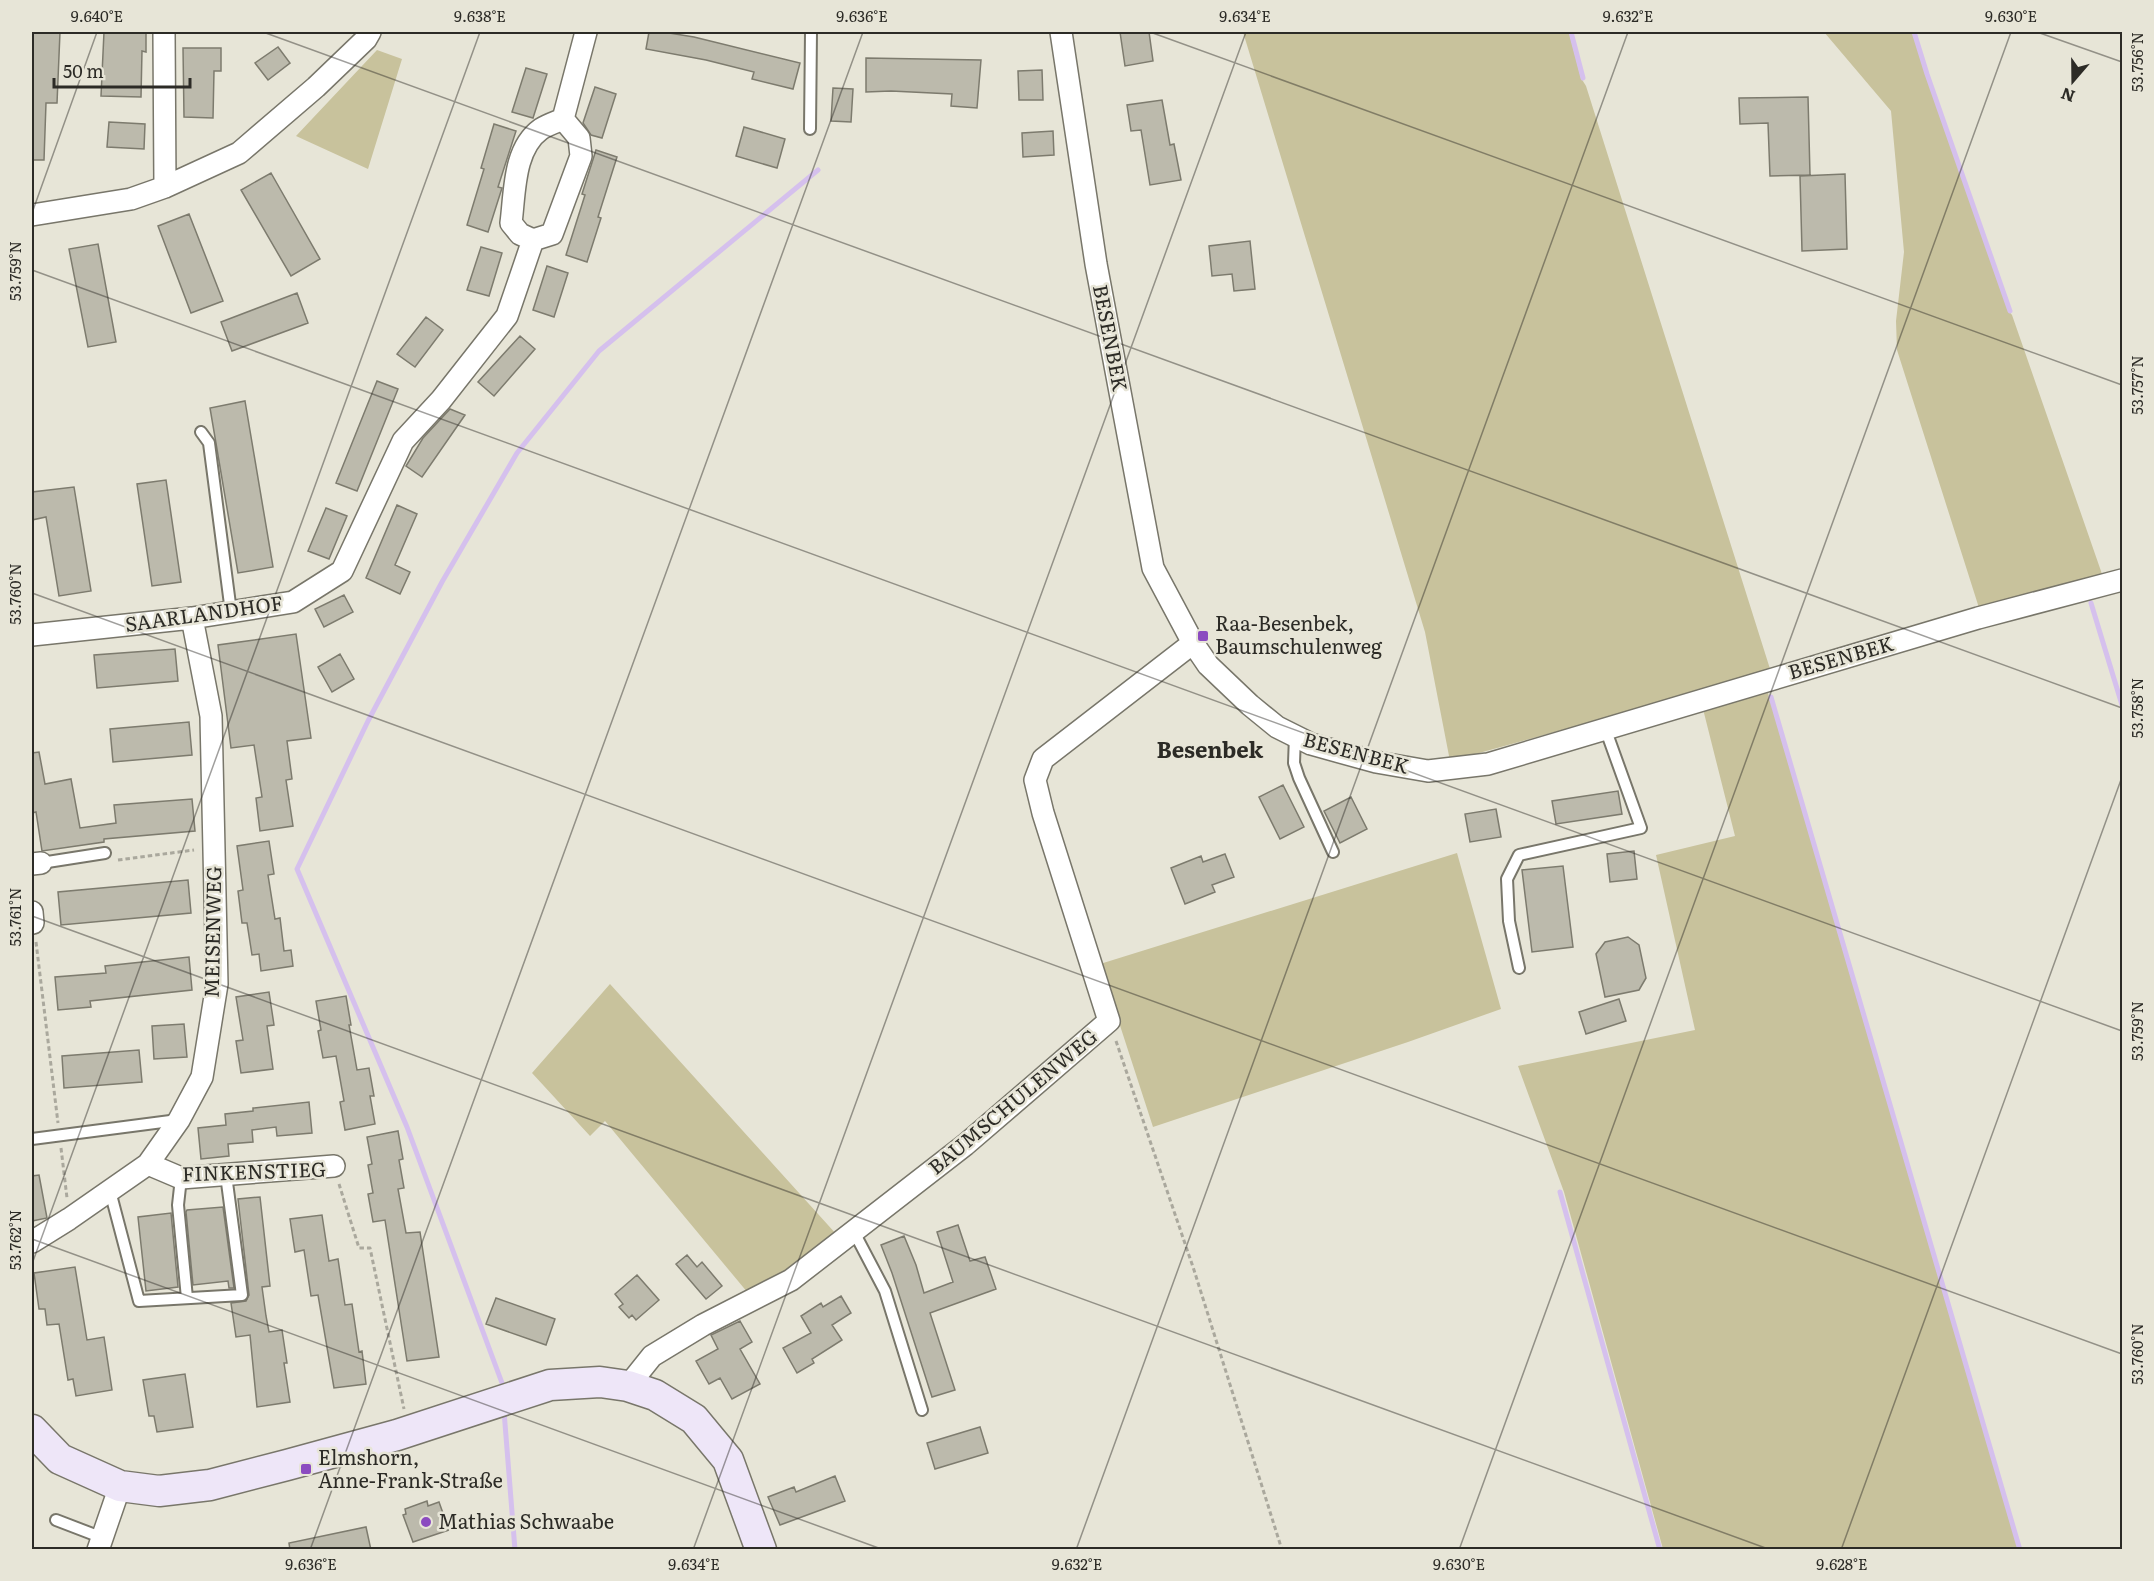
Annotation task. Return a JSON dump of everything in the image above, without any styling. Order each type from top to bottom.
[{"type":"main road","points":[[32,1430],[60,1459],[120,1486],[159,1491],[210,1485],[408,1431],[550,1385],[600,1382],[628,1386],[655,1395],[694,1419],[728,1460],[761,1550]]},
{"type":"street","points":[[164,32],[165,187]]},
{"type":"street","points":[[32,215],[131,199],[165,187],[238,153],[316,87],[366,39],[370,32]]},
{"type":"street","points":[[562,119],[579,138],[580,156],[552,234],[533,240],[520,234],[511,223],[519,164],[528,142],[541,129],[562,119],[586,32]]},
{"type":"street","name":"BESENBEK","points":[[1061,32],[1096,264],[1153,568],[1193,643],[1208,665],[1277,728],[1311,744],[1376,762],[1428,771],[1488,764],[1978,618],[2122,580]]},
{"type":"street","name":"SAARLANDHOF","points":[[32,635],[192,618],[293,602],[342,571],[403,441],[441,400],[507,316],[533,240]]},
{"type":"street","name":"MEISENWEG","points":[[32,1242],[147,1164],[178,1120],[202,1077],[217,984],[211,716],[192,618]]},
{"type":"street","name":"BAUMSCHULENWEG","points":[[628,1386],[652,1356],[703,1325],[791,1280],[965,1145],[1109,1021],[1042,813],[1035,780],[1042,759],[1193,643]]},
{"type":"street","name":"FINKENSTIEG","points":[[147,1164],[181,1179],[334,1166]]},
{"type":"street","points":[[101,1544],[120,1486]]},
{"type":"lane","points":[[810,129],[811,32]]},
{"type":"lane","points":[[201,432],[209,443],[231,612]]},
{"type":"lane","points":[[1519,968],[1509,921],[1507,879],[1519,855],[1641,828],[1605,728]]},
{"type":"lane","points":[[1295,736],[1294,763],[1333,852]]},
{"type":"lane","points":[[36,863],[108,857]]},
{"type":"lane","points":[[32,1139],[178,1120]]},
{"type":"lane","points":[[110,1191],[139,1300],[242,1295],[226,1175]]},
{"type":"lane","points":[[181,1179],[178,1205],[187,1298]]},
{"type":"lane","points":[[854,1232],[885,1291],[922,1410]]},
{"type":"lane","points":[[56,1520],[101,1544]]},
{"type":"path","points":[[108,857],[214,848]]},
{"type":"path","points":[[32,917],[69,1219]]},
{"type":"path","points":[[1109,1021],[1197,1281],[1282,1550]]},
{"type":"path","name":"FINKENSTIEG","points":[[334,1166],[359,1248],[370,1248],[408,1431]]},
{"type":"shaded area","points":[[1243,32],[1569,32],[1581,78],[1586,86],[1771,672],[1450,761],[1425,632]]},
{"type":"shaded area","points":[[1824,32],[1912,32],[2102,574],[1980,611],[1897,350],[1896,321],[1904,252],[1891,111]]},
{"type":"shaded area","points":[[377,50],[402,59],[368,169],[296,136]]},
{"type":"shaded area","points":[[1768,693],[2018,1549],[1663,1549],[1564,1192],[1518,1066],[1695,1030],[1656,855],[1735,836],[1703,709]]},
{"type":"shaded area","points":[[1457,853],[1501,1009],[1153,1127],[1100,964]]},
{"type":"shaded area","points":[[610,984],[837,1235],[791,1270],[748,1293],[605,1121],[590,1136],[532,1073]]},
{"type":"building","points":[[32,32],[60,32],[57,103],[46,103],[44,160],[32,160]]},
{"type":"building","points":[[104,32],[146,32],[146,52],[142,51],[141,97],[101,96]]},
{"type":"building","points":[[649,32],[694,37],[800,63],[793,89],[752,79],[754,72],[646,49]]},
{"type":"building","points":[[1120,32],[1149,32],[1153,61],[1125,66]]},
{"type":"building","points":[[278,47],[290,63],[268,80],[255,63]]},
{"type":"building","points":[[183,48],[221,48],[221,71],[214,71],[213,118],[184,117]]},
{"type":"building","points":[[866,58],[981,60],[977,108],[951,106],[952,94],[866,92]]},
{"type":"building","points":[[526,68],[547,74],[533,118],[512,112]]},
{"type":"building","points":[[1042,70],[1043,100],[1019,100],[1018,71]]},
{"type":"building","points":[[595,87],[616,94],[602,138],[591,135],[583,123]]},
{"type":"building","points":[[833,88],[853,89],[851,122],[831,121]]},
{"type":"building","points":[[1808,97],[1810,175],[1770,176],[1768,123],[1740,124],[1739,98]]},
{"type":"building","points":[[1162,100],[1170,145],[1174,144],[1181,180],[1150,185],[1141,130],[1131,131],[1127,105]]},
{"type":"building","points":[[109,122],[145,124],[144,149],[107,147]]},
{"type":"building","points":[[494,124],[516,131],[498,187],[502,188],[488,232],[467,225],[484,169],[481,168]]},
{"type":"building","points":[[744,127],[785,139],[777,168],[736,156]]},
{"type":"building","points":[[1053,131],[1054,155],[1023,157],[1022,133]]},
{"type":"building","points":[[596,150],[617,157],[587,262],[566,255]]},
{"type":"building","points":[[271,173],[320,259],[291,276],[241,190]]},
{"type":"building","points":[[1845,174],[1847,249],[1802,251],[1800,176]]},
{"type":"building","points":[[189,214],[223,301],[191,313],[158,226]]},
{"type":"building","points":[[1250,241],[1255,289],[1234,291],[1232,274],[1212,276],[1209,246]]},
{"type":"building","points":[[98,244],[116,342],[88,347],[69,249]]},
{"type":"building","points":[[481,247],[502,253],[489,296],[467,290]]},
{"type":"building","points":[[547,266],[568,273],[554,317],[533,310]]},
{"type":"building","points":[[297,293],[308,323],[232,351],[221,322]]},
{"type":"building","points":[[426,317],[443,330],[415,367],[397,354]]},
{"type":"building","points":[[520,336],[535,349],[494,396],[478,382]]},
{"type":"building","points":[[377,381],[398,389],[357,491],[336,483]]},
{"type":"building","points":[[245,401],[273,567],[238,573],[210,408]]},
{"type":"building","points":[[450,409],[465,415],[422,477],[406,466],[423,438]]},
{"type":"building","points":[[166,480],[181,582],[152,586],[137,484]]},
{"type":"building","points":[[74,487],[91,591],[59,596],[46,517],[32,520],[32,492]]},
{"type":"building","points":[[397,505],[417,514],[395,565],[410,572],[400,594],[366,578]]},
{"type":"building","points":[[326,508],[347,516],[329,559],[308,551]]},
{"type":"building","points":[[344,595],[353,612],[324,627],[315,609]]},
{"type":"building","points":[[296,634],[311,738],[287,741],[292,779],[286,780],[293,826],[260,831],[256,798],[262,797],[254,745],[231,748],[218,645]]},
{"type":"building","points":[[175,649],[178,681],[97,688],[94,655]]},
{"type":"building","points":[[340,654],[354,679],[332,692],[318,667]]},
{"type":"building","points":[[189,722],[192,755],[113,762],[110,729]]},
{"type":"building","points":[[39,752],[45,784],[71,779],[80,828],[116,823],[114,805],[192,799],[195,831],[104,839],[104,842],[42,851],[36,812],[32,813],[32,753]]},
{"type":"building","points":[[1283,785],[1304,827],[1280,839],[1259,797]]},
{"type":"building","points":[[1618,791],[1622,814],[1556,824],[1552,801]]},
{"type":"building","points":[[1351,797],[1367,829],[1340,843],[1324,811]]},
{"type":"building","points":[[1496,809],[1501,837],[1470,842],[1465,814]]},
{"type":"building","points":[[269,841],[274,874],[268,875],[275,919],[280,918],[284,951],[291,950],[293,966],[261,971],[259,954],[252,955],[247,923],[242,923],[238,891],[243,890],[237,846]]},
{"type":"building","points":[[1634,851],[1637,879],[1610,882],[1607,854]]},
{"type":"building","points":[[1225,854],[1234,877],[1212,885],[1215,892],[1185,904],[1171,868],[1201,856],[1203,862]]},
{"type":"building","points":[[1563,866],[1573,947],[1532,952],[1522,870]]},
{"type":"building","points":[[188,880],[191,913],[61,925],[58,892]]},
{"type":"building","points":[[1628,937],[1639,945],[1646,978],[1639,990],[1605,997],[1596,954],[1605,942]]},
{"type":"building","points":[[189,957],[192,990],[90,1001],[91,1007],[58,1010],[55,977],[106,973],[105,966]]},
{"type":"building","points":[[269,992],[274,1025],[267,1026],[273,1069],[241,1073],[236,1041],[243,1040],[236,997]]},
{"type":"building","points":[[346,996],[357,1070],[369,1068],[374,1096],[370,1096],[375,1124],[345,1130],[340,1102],[344,1101],[336,1056],[323,1058],[316,1001]]},
{"type":"building","points":[[1619,999],[1626,1021],[1586,1034],[1579,1012]]},
{"type":"building","points":[[184,1024],[187,1057],[154,1059],[152,1026]]},
{"type":"building","points":[[139,1050],[142,1082],[64,1088],[62,1056]]},
{"type":"building","points":[[309,1102],[312,1133],[277,1136],[276,1127],[252,1130],[253,1142],[228,1144],[229,1156],[201,1159],[198,1128],[226,1125],[225,1114],[253,1111],[253,1108]]},
{"type":"building","points":[[398,1131],[403,1159],[399,1160],[404,1188],[398,1189],[406,1233],[420,1232],[439,1357],[407,1361],[385,1220],[373,1222],[368,1194],[373,1193],[368,1165],[372,1164],[367,1137]]},
{"type":"building","points":[[39,1175],[47,1218],[32,1221],[32,1176]]},
{"type":"building","points":[[260,1197],[270,1286],[262,1287],[266,1316],[269,1332],[282,1330],[290,1402],[257,1407],[250,1335],[236,1337],[231,1303],[246,1301],[249,1295],[238,1199]]},
{"type":"building","points":[[223,1207],[234,1288],[229,1288],[228,1281],[193,1285],[186,1212],[187,1210]]},
{"type":"building","points":[[171,1213],[178,1287],[146,1291],[138,1217]]},
{"type":"building","points":[[322,1215],[329,1261],[338,1259],[345,1305],[352,1304],[366,1384],[334,1388],[318,1295],[311,1296],[304,1250],[295,1252],[290,1219]]},
{"type":"building","points":[[958,1225],[970,1261],[985,1257],[996,1289],[930,1313],[955,1390],[932,1397],[881,1245],[904,1236],[924,1293],[953,1282],[937,1232]]},
{"type":"building","points":[[687,1255],[697,1267],[702,1262],[722,1286],[706,1299],[676,1264]]},
{"type":"building","points":[[75,1267],[87,1340],[104,1337],[112,1390],[76,1396],[73,1379],[68,1380],[59,1324],[47,1325],[45,1309],[39,1309],[34,1273]]},
{"type":"building","points":[[637,1275],[659,1300],[636,1320],[632,1315],[629,1318],[619,1307],[623,1304],[615,1294]]},
{"type":"building","points":[[841,1296],[851,1313],[832,1325],[842,1340],[812,1359],[814,1363],[797,1373],[783,1348],[811,1333],[801,1316],[821,1303],[823,1307]]},
{"type":"building","points":[[496,1298],[555,1319],[546,1345],[486,1324]]},
{"type":"building","points":[[740,1321],[752,1342],[740,1349],[760,1384],[732,1399],[720,1378],[709,1384],[696,1361],[718,1349],[711,1335]]},
{"type":"building","points":[[185,1374],[193,1427],[157,1432],[154,1416],[149,1416],[143,1380]]},
{"type":"building","points":[[980,1427],[988,1453],[935,1469],[927,1443]]},
{"type":"building","points":[[835,1476],[845,1501],[780,1525],[768,1497],[794,1487],[796,1492]]},
{"type":"building","name":"Mathias Schwaabe","points":[[427,1501],[428,1506],[439,1502],[449,1530],[413,1542],[403,1515],[406,1514],[405,1509]]},
{"type":"building","points":[[366,1527],[371,1550],[290,1550],[289,1543]]},
{"type":"waterway","points":[[1571,32],[1583,78]]},
{"type":"waterway","points":[[1914,32],[2010,311]]},
{"type":"waterway","points":[[502,1383],[407,1127],[297,869],[368,721],[442,582],[517,453],[599,351],[818,170]]},
{"type":"waterway","points":[[2091,603],[2122,705]]},
{"type":"waterway","points":[[1771,697],[2020,1550]]},
{"type":"waterway","points":[[1560,1192],[1660,1550]]},
{"type":"waterway","points":[[504,1411],[515,1550]]},
{"type":"place","name":"Raa-Besenbek, Baumschulenweg","points":[[1203,636]]},
{"type":"place","name":"Elmshorn, Anne-Frank-Straße","points":[[306,1469]]},
{"type":"place","name":"Mathias Schwaabe","points":[[426,1522]]},
{"type":"district","name":"Besenbek","points":[[1210,750]]}]
